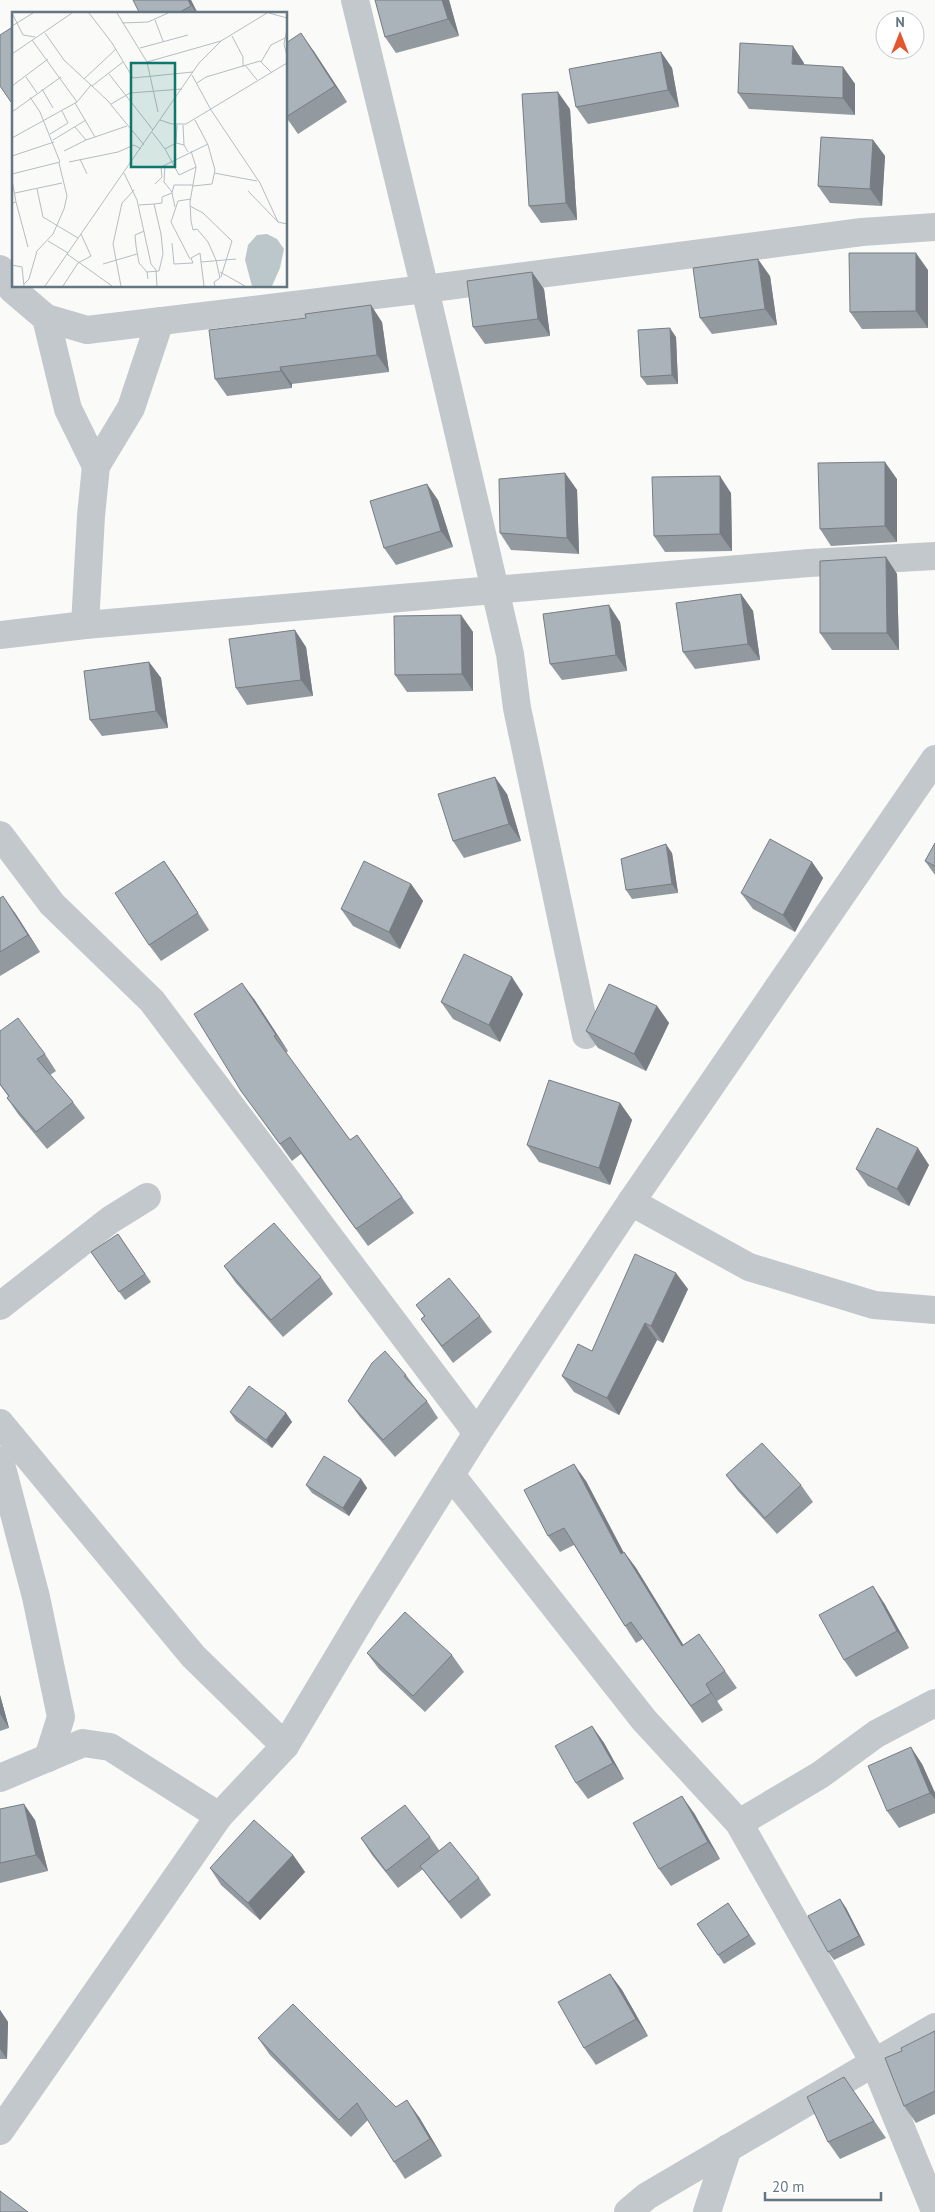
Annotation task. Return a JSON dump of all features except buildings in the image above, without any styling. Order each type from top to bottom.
[{"type":"street","points":[[354,0],[425,289],[510,654],[517,708],[586,1035]]},
{"type":"street","points":[[0,270],[12,289],[46,318],[88,330],[425,289],[862,232],[935,227]]},
{"type":"street","points":[[46,318],[68,409],[96,466]]},
{"type":"street","points":[[85,625],[91,516],[96,466],[131,408],[160,321]]},
{"type":"street","points":[[0,635],[85,625],[809,563],[935,556]]},
{"type":"street","points":[[0,2131],[219,1816],[285,1746],[365,1612],[477,1433],[631,1202],[935,759]]},
{"type":"street","points":[[0,835],[52,904],[152,1001],[477,1433]]},
{"type":"street","points":[[0,1306],[110,1220],[147,1197]]},
{"type":"street","points":[[631,1202],[749,1267],[874,1305],[935,1310]]},
{"type":"street","points":[[0,1422],[193,1656],[285,1746]]},
{"type":"street","points":[[0,1460],[36,1597],[61,1717],[48,1758]]},
{"type":"street","points":[[451,1474],[644,1720],[739,1823],[874,2062],[935,2211]]},
{"type":"street","points":[[739,1823],[820,1776],[876,1734],[935,1703]]},
{"type":"street","points":[[0,1778],[83,1743],[110,1746],[219,1816]]},
{"type":"street","points":[[628,2212],[647,2196],[935,2027]]},
{"type":"street","points":[[707,2212],[728,2148]]}]
